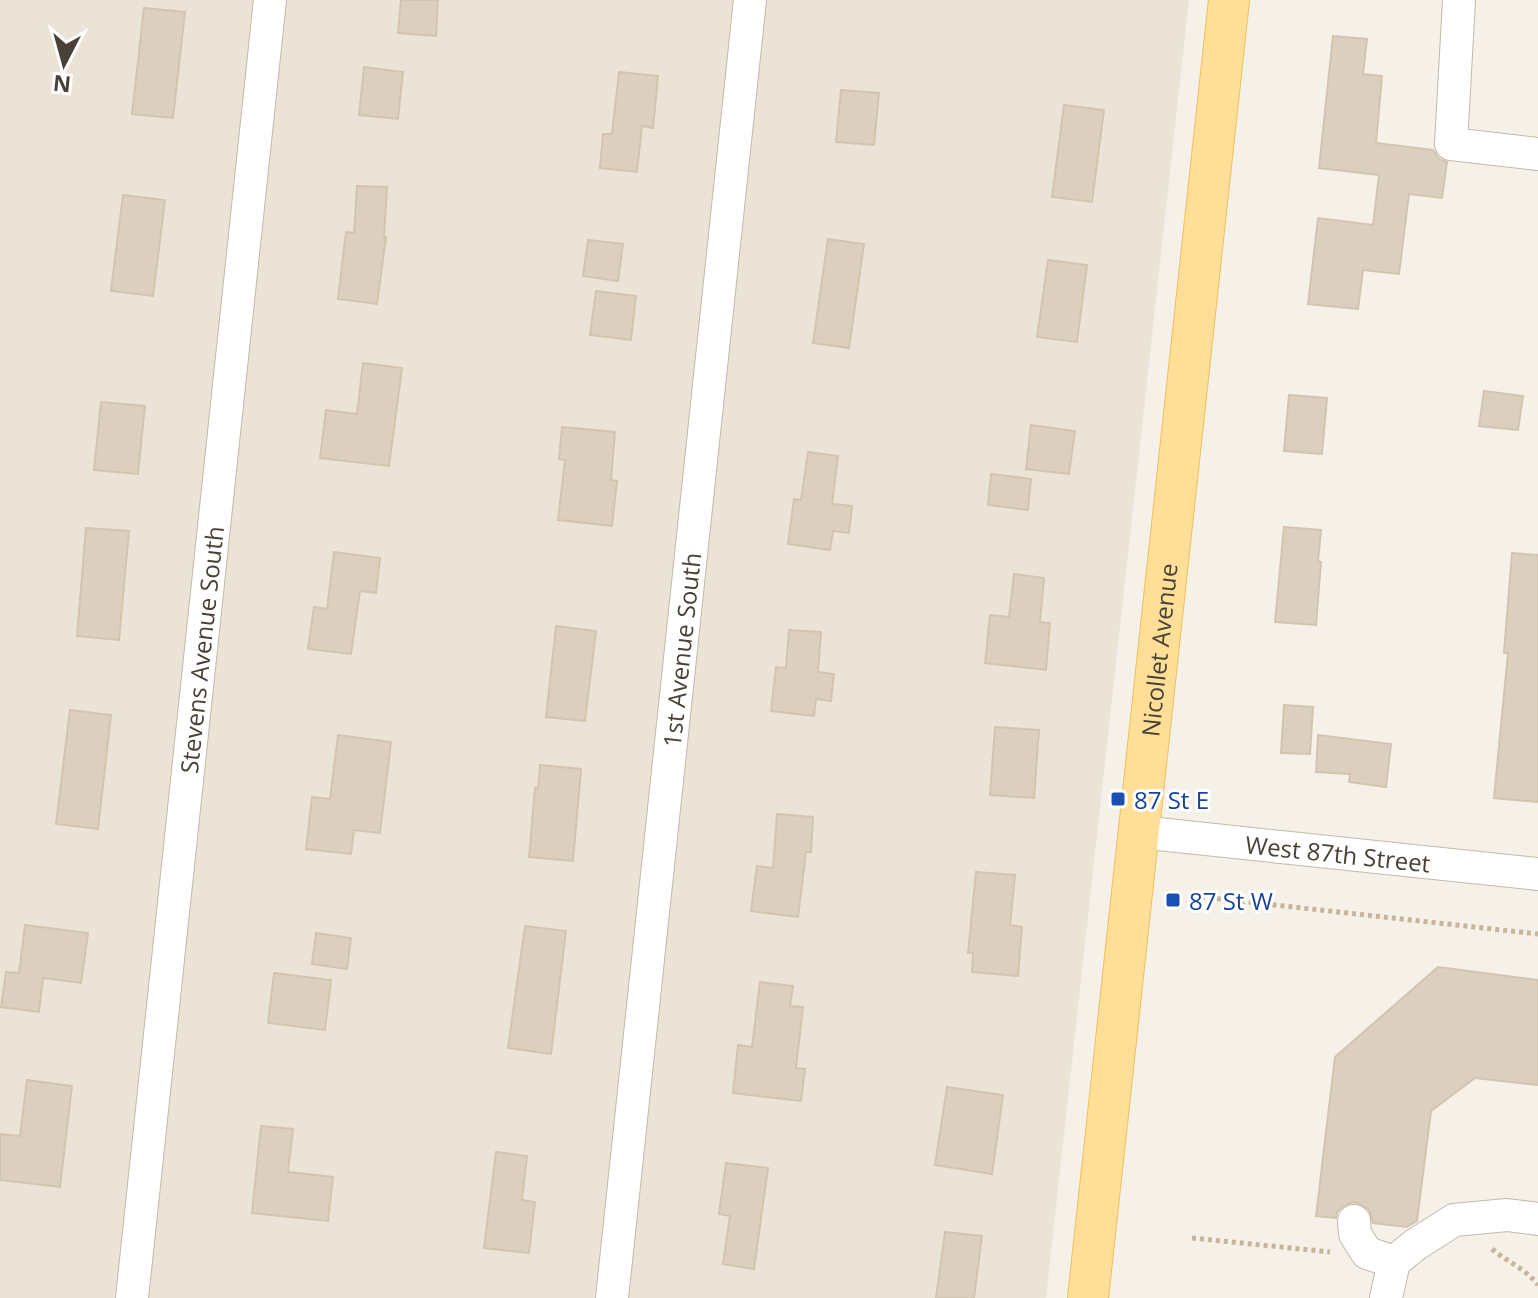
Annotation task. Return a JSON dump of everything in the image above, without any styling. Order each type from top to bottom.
[{"type":"main road","name":"Nicollet Avenue","points":[[1088,1298],[1229,0]]},
{"type":"street","name":"Stevens Avenue South","points":[[132,1298],[270,0]]},
{"type":"street","name":"1st Avenue South","points":[[612,1298],[750,0]]},
{"type":"street","points":[[1459,0],[1451,144],[1538,154]]},
{"type":"street","name":"West 87th Street","points":[[1139,832],[1538,874]]},
{"type":"street","points":[[1386,1298],[1394,1262],[1454,1220],[1507,1215],[1538,1219]]},
{"type":"street","points":[[1354,1221],[1355,1234],[1367,1253],[1394,1262]]},
{"type":"path","points":[[1193,896],[1538,934]]},
{"type":"path","points":[[1192,1238],[1336,1253]]},
{"type":"path","points":[[1489,1239],[1494,1251],[1519,1266],[1538,1285]]},
{"type":"shaded area","points":[[0,0],[1189,0],[1046,1298],[0,1298]]},
{"type":"building","points":[[401,0],[438,0],[436,36],[398,33]]},
{"type":"building","points":[[144,8],[185,12],[173,118],[132,114]]},
{"type":"building","points":[[1333,36],[1367,39],[1363,74],[1382,76],[1376,143],[1433,150],[1439,159],[1447,162],[1442,198],[1409,194],[1399,274],[1363,270],[1358,309],[1308,304],[1318,218],[1373,225],[1379,175],[1319,168]]},
{"type":"building","points":[[364,67],[403,72],[398,119],[359,115]]},
{"type":"building","points":[[619,72],[658,76],[653,128],[642,126],[637,172],[600,168],[603,134],[612,134]]},
{"type":"building","points":[[841,90],[879,93],[874,145],[836,142]]},
{"type":"building","points":[[1064,105],[1104,110],[1092,202],[1052,197]]},
{"type":"building","points":[[357,186],[387,187],[386,237],[377,304],[338,299],[346,232],[354,233]]},
{"type":"building","points":[[123,195],[165,200],[153,296],[111,291]]},
{"type":"building","points":[[828,239],[864,244],[849,348],[813,343]]},
{"type":"building","points":[[588,240],[623,244],[618,281],[583,276]]},
{"type":"building","points":[[1048,260],[1087,265],[1077,342],[1037,337]]},
{"type":"building","points":[[596,291],[636,296],[631,340],[590,335]]},
{"type":"building","points":[[363,363],[402,368],[389,466],[320,458],[326,410],[357,414]]},
{"type":"building","points":[[1484,391],[1523,396],[1518,430],[1479,426]]},
{"type":"building","points":[[1289,395],[1327,398],[1322,454],[1284,451]]},
{"type":"building","points":[[101,402],[145,406],[138,474],[94,470]]},
{"type":"building","points":[[1031,425],[1075,431],[1069,474],[1026,469]]},
{"type":"building","points":[[562,427],[615,432],[611,480],[617,481],[612,526],[558,520],[565,460],[559,459]]},
{"type":"building","points":[[808,452],[838,456],[832,504],[852,506],[849,533],[833,531],[830,550],[788,544],[794,499],[801,500]]},
{"type":"building","points":[[991,474],[1031,479],[1028,510],[988,505]]},
{"type":"building","points":[[1284,527],[1321,530],[1316,625],[1275,622]]},
{"type":"building","points":[[86,528],[129,531],[119,640],[77,636]]},
{"type":"building","points":[[334,552],[380,558],[376,593],[360,591],[351,654],[308,649],[314,607],[327,609]]},
{"type":"building","points":[[1512,553],[1538,555],[1538,802],[1494,798],[1508,653],[1504,653]]},
{"type":"building","points":[[1014,574],[1044,578],[1040,622],[1050,623],[1046,670],[985,663],[990,615],[1009,617]]},
{"type":"building","points":[[556,626],[596,631],[585,721],[546,717]]},
{"type":"building","points":[[789,630],[821,632],[818,672],[834,674],[831,701],[816,699],[814,716],[771,711],[776,667],[786,668]]},
{"type":"building","points":[[1284,705],[1313,707],[1310,754],[1281,753]]},
{"type":"building","points":[[70,710],[111,715],[98,829],[56,824]]},
{"type":"building","points":[[995,727],[1039,730],[1034,798],[990,795]]},
{"type":"building","points":[[338,735],[391,742],[380,833],[354,830],[351,854],[306,849],[312,797],[330,799]]},
{"type":"building","points":[[1318,735],[1391,744],[1386,787],[1349,782],[1350,774],[1316,772]]},
{"type":"building","points":[[540,765],[581,769],[573,861],[529,857]]},
{"type":"building","points":[[777,814],[813,817],[811,852],[806,852],[798,917],[751,911],[757,866],[773,868]]},
{"type":"building","points":[[976,872],[1015,875],[1010,925],[1022,927],[1018,976],[972,972],[973,953],[968,953]]},
{"type":"building","points":[[25,925],[88,933],[81,983],[43,978],[39,1012],[1,1007],[6,972],[19,973]]},
{"type":"building","points":[[525,926],[566,931],[551,1054],[508,1048]]},
{"type":"building","points":[[316,933],[351,938],[347,969],[312,964]]},
{"type":"building","points":[[1438,967],[1538,980],[1538,1085],[1475,1078],[1431,1111],[1417,1221],[1407,1227],[1373,1223],[1369,1210],[1353,1202],[1343,1206],[1336,1218],[1316,1216],[1335,1057]]},
{"type":"building","points":[[274,973],[331,980],[325,1030],[268,1023]]},
{"type":"building","points":[[760,982],[793,986],[790,1006],[803,1007],[796,1068],[805,1069],[801,1101],[733,1093],[738,1045],[752,1047]]},
{"type":"building","points":[[27,1080],[72,1086],[60,1187],[0,1180],[0,1134],[20,1136]]},
{"type":"building","points":[[947,1087],[1003,1095],[992,1174],[935,1165]]},
{"type":"building","points":[[261,1126],[293,1129],[288,1172],[333,1177],[328,1221],[252,1213]]},
{"type":"building","points":[[496,1152],[527,1156],[522,1200],[535,1202],[529,1253],[484,1248]]},
{"type":"building","points":[[726,1163],[768,1168],[754,1269],[723,1264],[730,1216],[719,1214]]},
{"type":"building","points":[[945,1232],[982,1236],[974,1298],[936,1298]]},
{"type":"place","name":"87 St E","points":[[1118,799]]},
{"type":"place","name":"87 St W","points":[[1173,900]]}]
